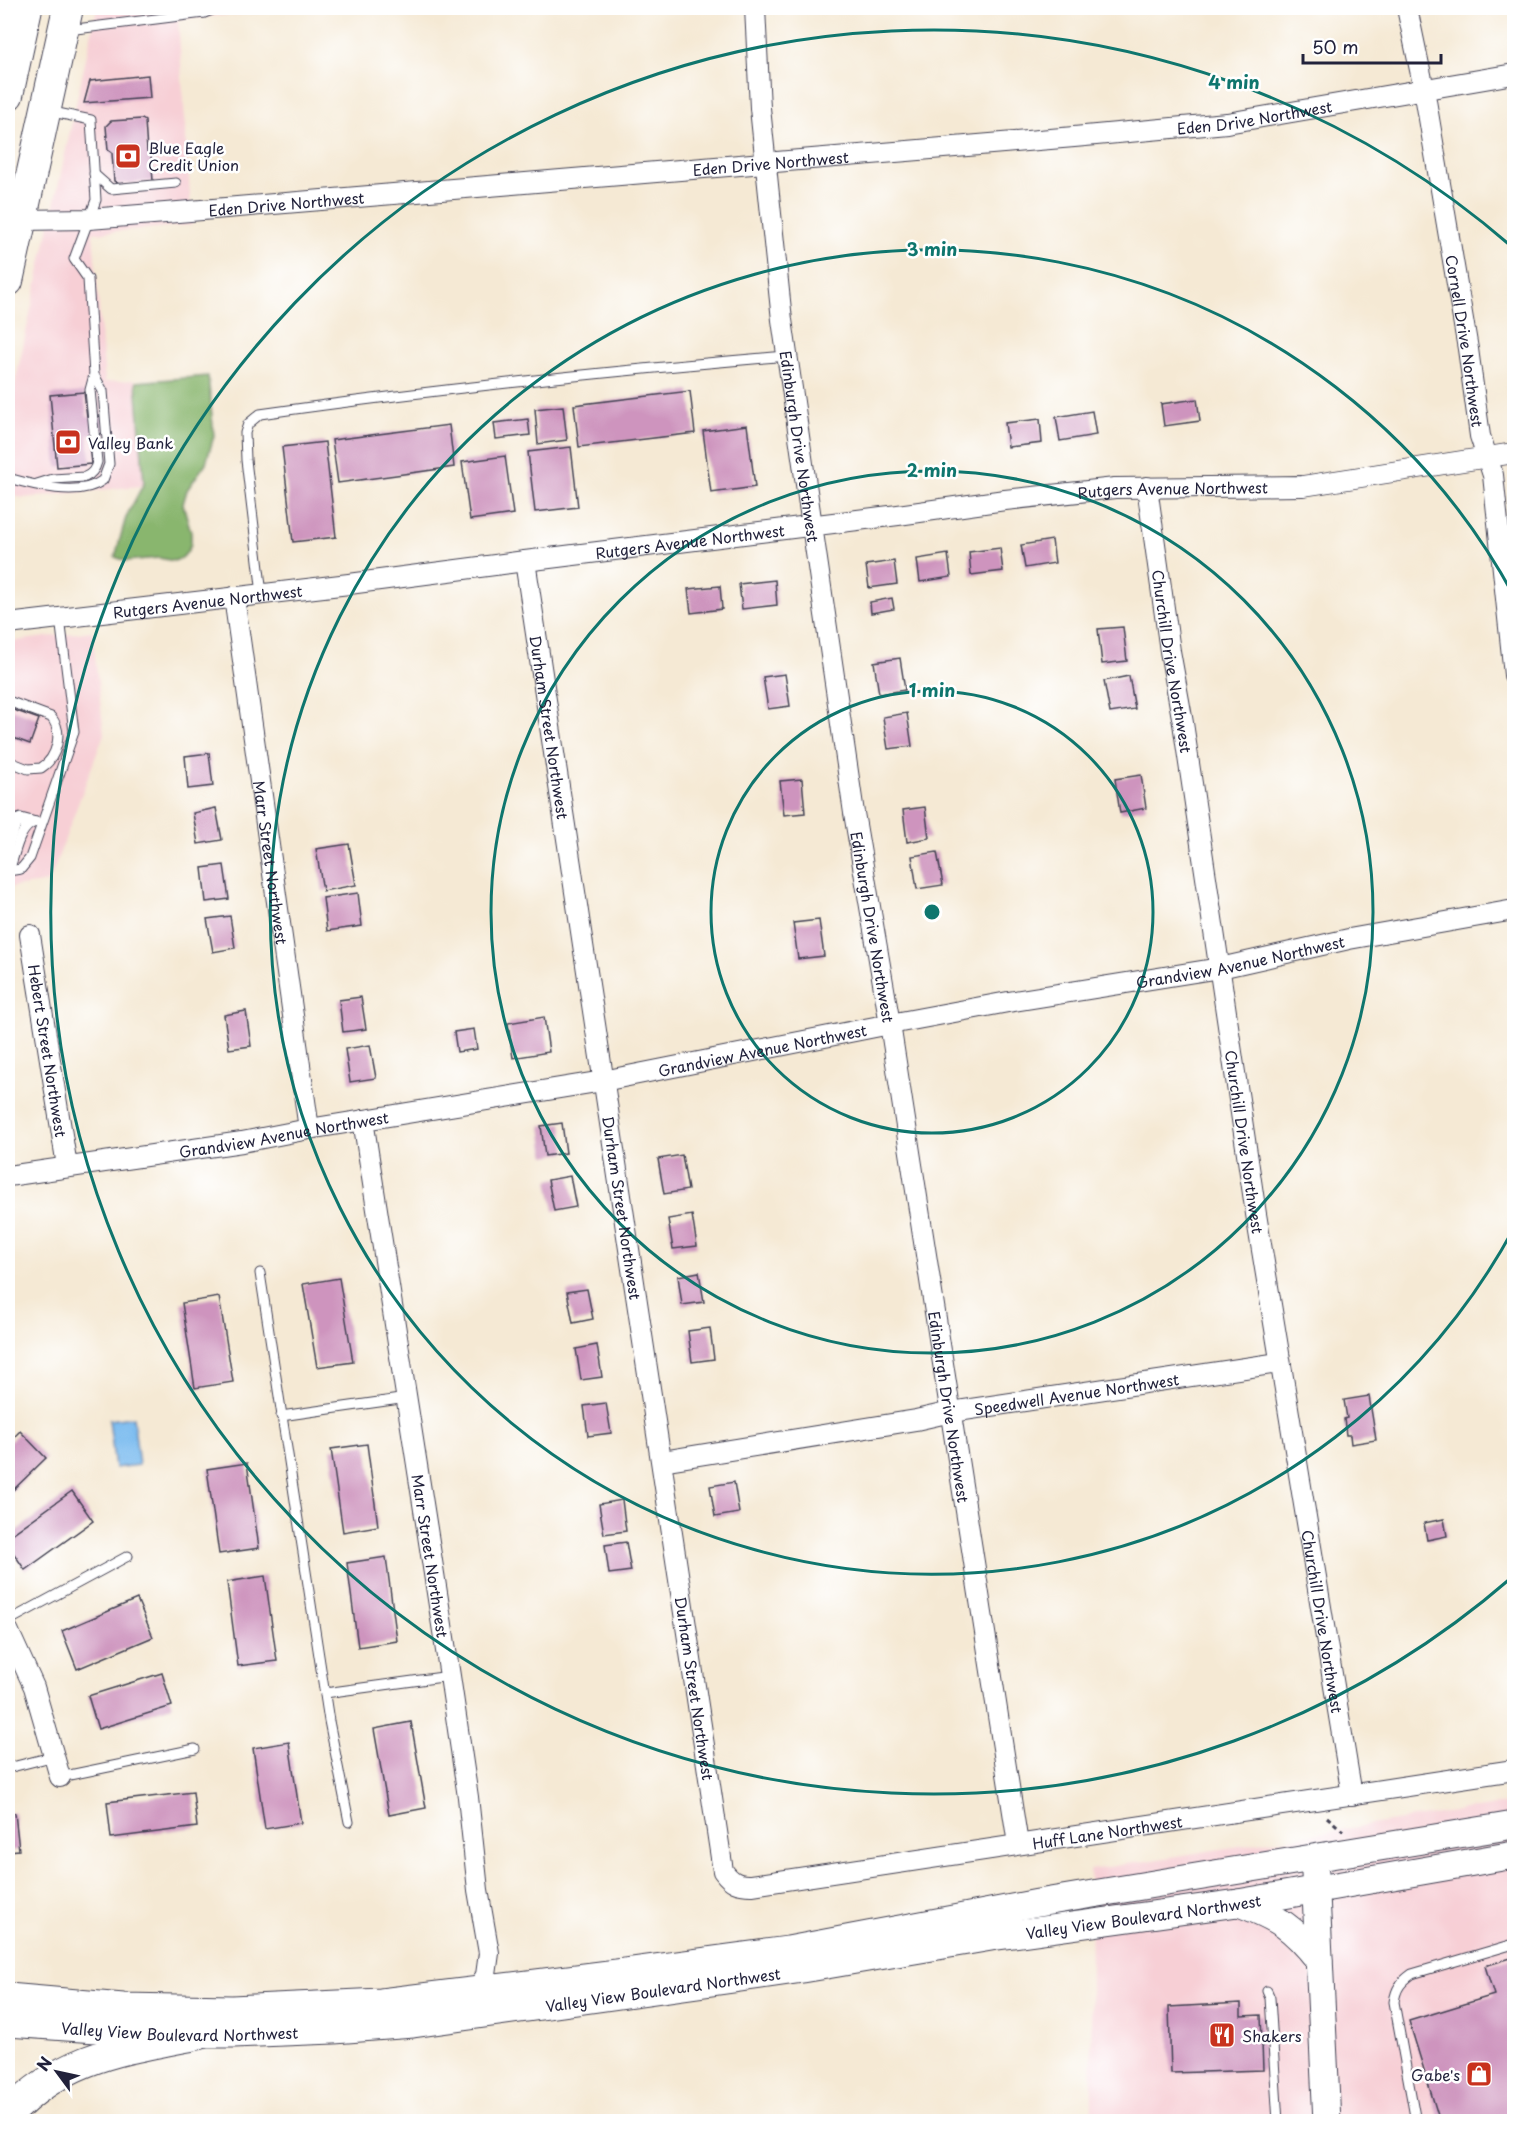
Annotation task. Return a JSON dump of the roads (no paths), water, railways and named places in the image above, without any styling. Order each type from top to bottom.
[{"type":"main road","points":[[8,95],[27,8]]},
{"type":"main road","points":[[8,280],[66,19]]},
{"type":"main road","name":"Valley View Boulevard Northwest","points":[[8,1997],[123,2007],[232,2009],[381,2002],[788,1950],[1049,1901],[1515,1825]]},
{"type":"main road","name":"Valley View Boulevard Northwest","points":[[8,2023],[200,2034],[334,2030],[414,2024],[803,1969],[991,1937],[1238,1903],[1515,1855]]},
{"type":"main road","points":[[1315,1858],[1327,2121]]},
{"type":"main road","points":[[1238,1903],[1268,1914],[1287,1925],[1319,1960]]},
{"type":"main road","points":[[8,2115],[23,2099],[50,2078],[76,2064],[107,2054],[200,2034]]},
{"type":"street","name":"Edinburgh Drive Northwest","points":[[755,8],[765,163],[782,320],[854,813],[890,1024],[1018,1844]]},
{"type":"street","name":"Cornell Drive Northwest","points":[[1407,8],[1424,89],[1468,350],[1480,436],[1493,475],[1515,675]]},
{"type":"street","name":"Eden Drive Northwest","points":[[21,220],[88,219],[1227,123],[1515,74]]},
{"type":"street","name":"Rutgers Avenue Northwest","points":[[8,624],[349,584],[1005,500],[1115,488],[1303,486],[1515,453]]},
{"type":"street","name":"Churchill Drive Northwest","points":[[1148,487],[1170,651],[1183,723],[1280,1363],[1352,1795]]},
{"type":"street","name":"Durham Street Northwest","points":[[525,561],[721,1854]]},
{"type":"street","name":"Marr Street Northwest","points":[[234,597],[309,1129]]},
{"type":"street","name":"Grandview Avenue Northwest","points":[[8,1176],[242,1142],[603,1081],[890,1024],[1008,1002],[1220,968],[1349,939],[1515,910]]},
{"type":"street","name":"Hebert Street Northwest","points":[[30,935],[67,1166]]},
{"type":"street","name":"Marr Street Northwest","points":[[363,1120],[450,1676],[468,1797],[478,1890],[489,1953],[486,1975],[478,1990]]},
{"type":"street","name":"Speedwell Avenue Northwest","points":[[662,1461],[905,1422],[951,1412],[1280,1363]]},
{"type":"street","points":[[8,1630],[34,1687],[60,1777]]},
{"type":"street","name":"Huff Lane Northwest","points":[[721,1854],[723,1872],[730,1881],[739,1885],[752,1885],[1515,1770]]},
{"type":"lane","points":[[66,19],[218,8]]},
{"type":"lane","points":[[12,480],[52,489],[90,486],[103,480],[109,464],[103,391],[94,375],[88,279],[74,260],[96,200],[92,120],[46,111]]},
{"type":"lane","points":[[94,174],[111,189],[176,183]]},
{"type":"lane","points":[[262,594],[246,460],[245,433],[248,424],[260,414],[380,397],[638,369],[788,356]]},
{"type":"lane","points":[[36,822],[30,824],[23,832],[8,871],[21,869],[30,858],[36,822],[74,732],[60,618]]},
{"type":"lane","points":[[8,701],[51,717],[59,730],[51,758],[41,768],[28,769],[8,761]]},
{"type":"lane","points":[[8,823],[21,818],[36,822]]},
{"type":"lane","points":[[8,844],[16,825],[36,822]]},
{"type":"lane","points":[[260,1273],[325,1693],[349,1822]]},
{"type":"lane","points":[[281,1416],[407,1398]]},
{"type":"lane","points":[[8,1621],[128,1556]]},
{"type":"lane","points":[[325,1693],[450,1676]]},
{"type":"lane","points":[[60,1777],[195,1749]]},
{"type":"lane","points":[[8,1768],[55,1756]]},
{"type":"lane","points":[[1416,2121],[1394,2002],[1396,1990],[1402,1980],[1412,1974],[1515,1944]]},
{"type":"lane","points":[[1267,1991],[1270,1998],[1278,2121]]},
{"type":"water","points":[[133,1417],[139,1465],[115,1468],[109,1420]]},
{"type":"place","name":"Blue Eagle Credit Union","points":[[128,156]]},
{"type":"place","name":"Valley Bank","points":[[68,442]]},
{"type":"place","name":"Shakers","points":[[1222,2035]]},
{"type":"place","name":"Gabe's","points":[[1479,2074]]}]
